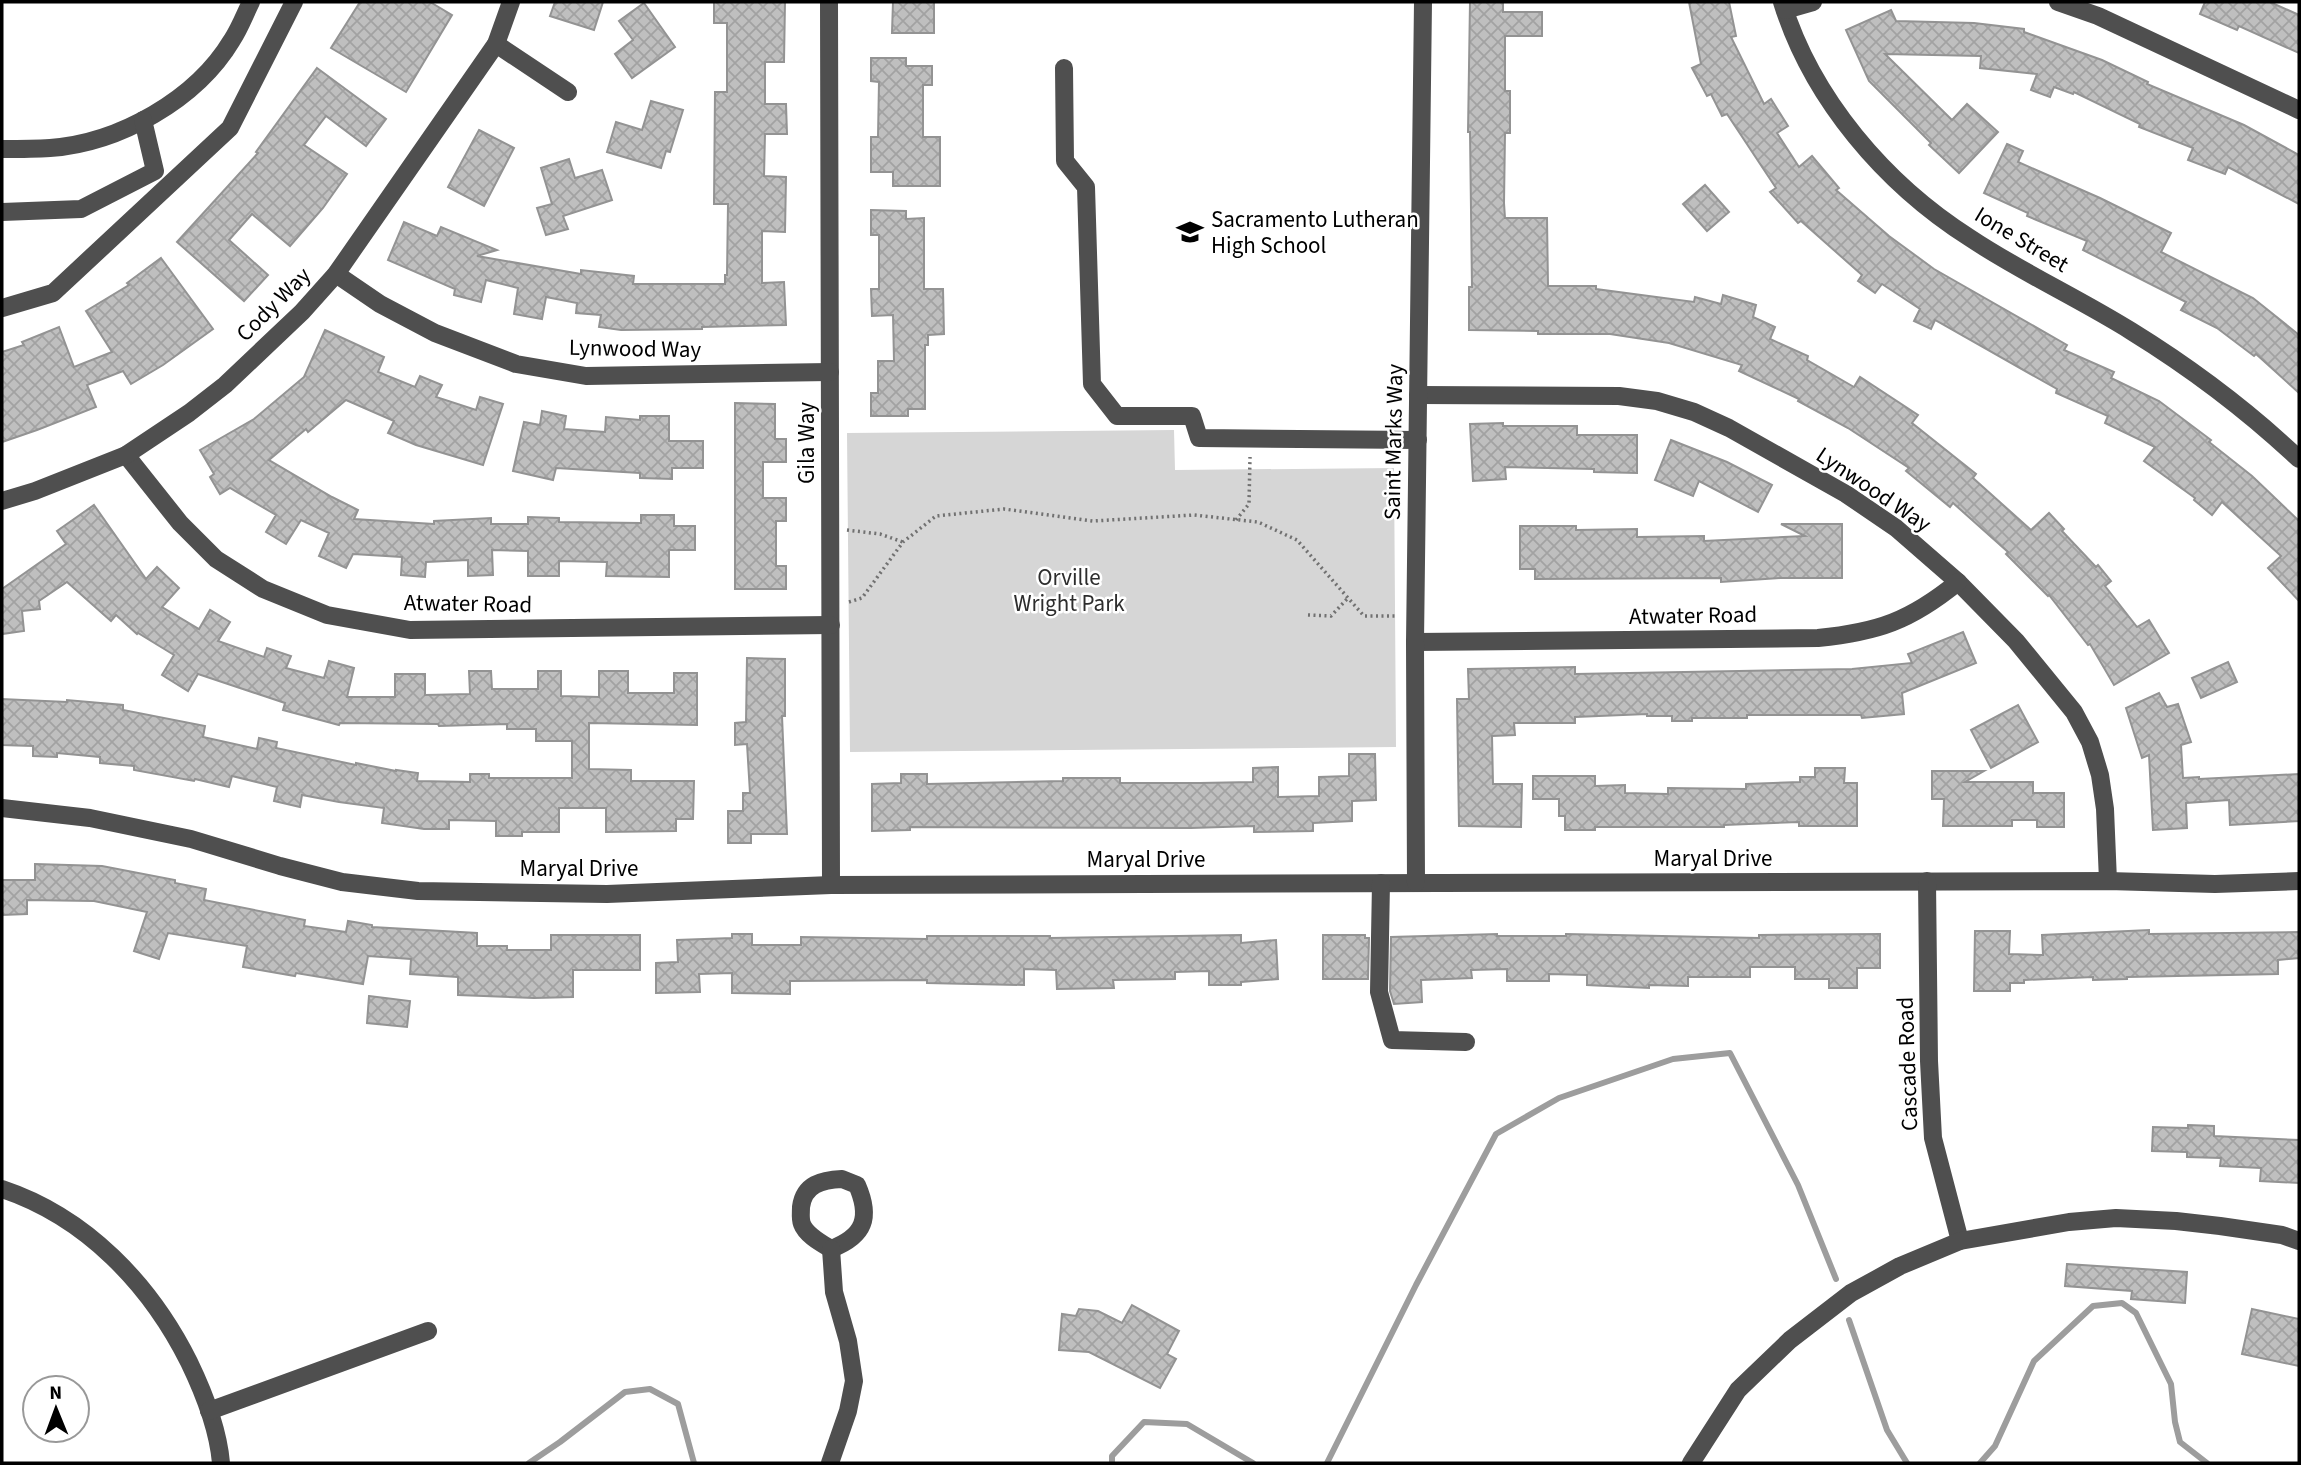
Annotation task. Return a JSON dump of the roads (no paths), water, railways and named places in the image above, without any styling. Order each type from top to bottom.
[{"type":"street","points":[[2,149],[52,148],[90,140],[128,128],[162,110],[211,69],[232,40],[251,2]]},
{"type":"street","points":[[2,308],[53,293],[230,128],[294,2]]},
{"type":"street","name":"Cody Way","points":[[2,501],[35,491],[126,455],[225,385],[302,312],[336,274],[496,44],[511,2]]},
{"type":"street","name":"Gila Way","points":[[829,2],[831,885]]},
{"type":"street","name":"Saint Marks Way","points":[[1416,883],[1415,615],[1423,2]]},
{"type":"street","points":[[1784,6],[1812,2]]},
{"type":"street","points":[[2058,2],[2098,16],[2299,110]]},
{"type":"street","name":"Ione Street","points":[[1784,6],[1810,68],[1835,108],[1864,146],[1896,181],[1932,212],[1970,239],[2129,330],[2176,361],[2222,394],[2299,459]]},
{"type":"street","points":[[496,44],[568,92]]},
{"type":"street","points":[[1064,68],[1065,161],[1086,187],[1092,384],[1117,415],[1192,416],[1199,438],[1418,439]]},
{"type":"street","points":[[2,212],[82,209],[155,171],[143,120]]},
{"type":"street","name":"Lynwood Way","points":[[336,274],[380,304],[424,327],[516,364],[586,376],[830,372]]},
{"type":"street","name":"Lynwood Way","points":[[1418,395],[1619,396],[1657,401],[1694,412],[1729,428],[1846,494],[1896,528],[1958,582],[2016,641],[2074,712],[2090,742],[2100,775],[2105,809],[2108,881]]},
{"type":"street","name":"Atwater Road","points":[[126,455],[180,523],[216,559],[263,589],[327,615],[410,630],[831,616]]},
{"type":"street","name":"Atwater Road","points":[[1415,642],[1842,636],[1872,631],[1905,618],[1958,582]]},
{"type":"street","name":"Maryal Drive","points":[[2,808],[90,818],[191,839],[342,882],[418,891],[607,894],[831,885],[1927,881],[2215,884],[2299,881]]},
{"type":"street","name":"Cascade Road","points":[[1927,881],[1929,1061],[1933,1138],[1960,1241]]},
{"type":"street","points":[[1381,883],[1380,992],[1392,1040],[1466,1042]]},
{"type":"street","points":[[2,1189],[68,1220],[101,1245],[151,1299],[174,1333],[199,1382],[221,1463]]},
{"type":"street","points":[[1691,1463],[1738,1390],[1790,1340],[1851,1293],[1900,1266],[1960,1241],[2069,1222],[2116,1218],[2208,1225],[2282,1235],[2299,1241]]},
{"type":"street","points":[[830,1463],[848,1412],[854,1381],[848,1341],[834,1292],[831,1249]]},
{"type":"street","points":[[209,1411],[428,1331]]},
{"type":"waterway","points":[[1327,1463],[1416,1285],[1496,1134],[1559,1098],[1673,1059],[1730,1053],[1798,1185],[1836,1279]]},
{"type":"waterway","points":[[1980,1463],[1995,1446],[2034,1361],[2093,1306],[2122,1303],[2136,1313],[2171,1384],[2180,1442],[2207,1463]]},
{"type":"waterway","points":[[1849,1320],[1887,1430],[1907,1463]]},
{"type":"waterway","points":[[529,1463],[625,1392],[650,1389],[678,1404],[694,1463]]},
{"type":"waterway","points":[[1112,1463],[1112,1456],[1144,1422],[1187,1424],[1253,1463]]},
{"type":"place","name":"Sacramento Lutheran High School","points":[[1190,232]]},
{"type":"park label","name":"Orville Wright Park","points":[[1069,590]]}]
